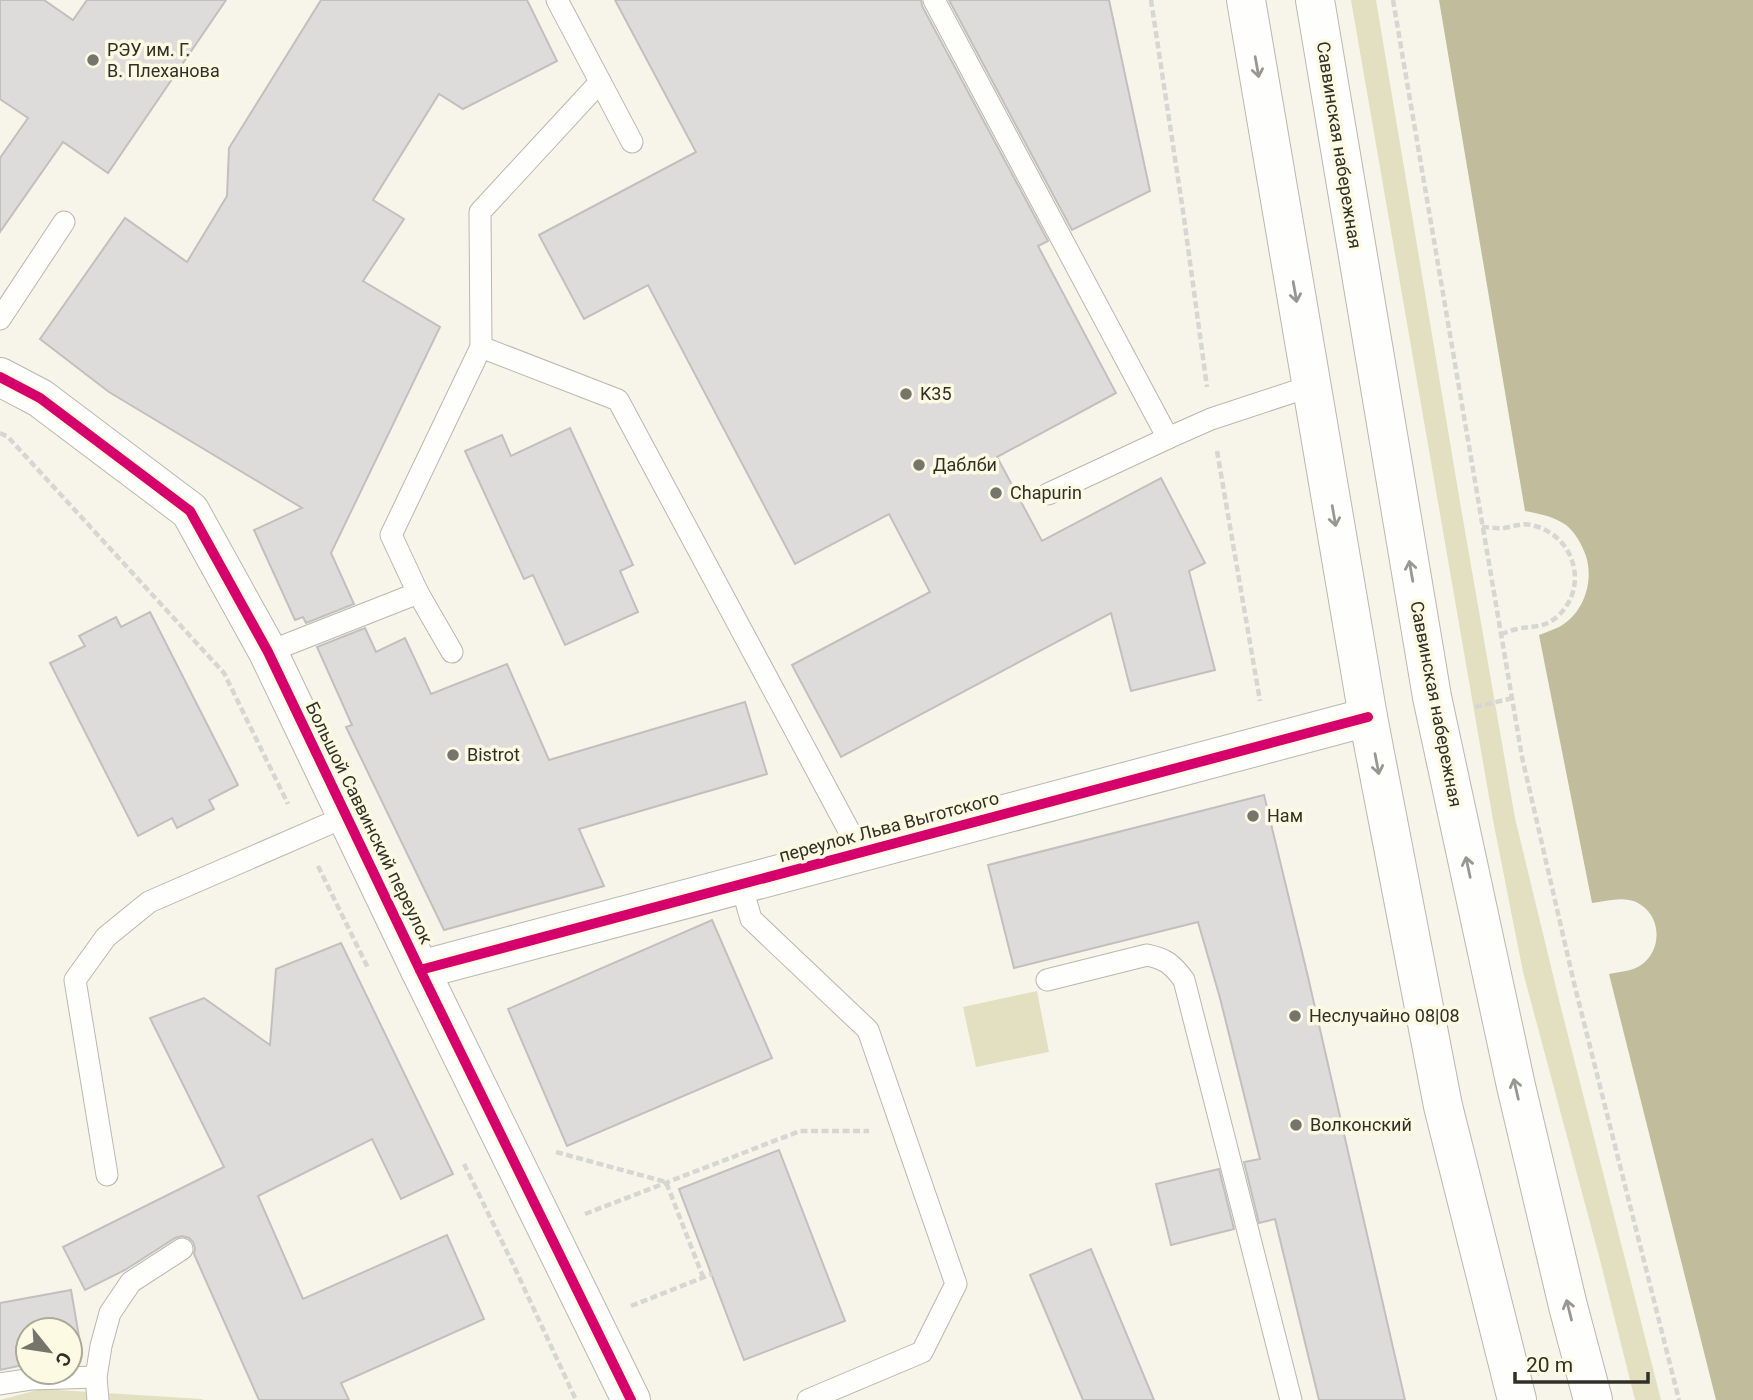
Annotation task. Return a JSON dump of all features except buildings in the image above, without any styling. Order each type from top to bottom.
[{"type":"main road","points":[[1246,0],[1368,717],[1443,1106],[1514,1399]]},
{"type":"main road","name":"Саввинская набережная","points":[[1315,0],[1432,696],[1516,1086],[1593,1400]]},
{"type":"main road","name":"Большой Саввинский переулок","points":[[0,377],[40,398],[190,511],[268,652],[631,1400]]},
{"type":"main road","name":"переулок Льва Выготского","points":[[420,970],[1368,717]]},
{"type":"lane","points":[[557,0],[632,142]]},
{"type":"lane","points":[[934,0],[1168,438]]},
{"type":"lane","points":[[452,652],[418,593],[391,535],[481,347],[480,212],[600,82]]},
{"type":"lane","points":[[0,319],[64,222]]},
{"type":"lane","points":[[481,347],[618,400],[861,853]]},
{"type":"lane","points":[[1048,494],[1211,419],[1311,386]]},
{"type":"lane","points":[[268,652],[418,593]]},
{"type":"lane","points":[[107,1175],[75,980],[106,937],[149,902],[347,816]]},
{"type":"lane","points":[[741,884],[751,919],[868,1030],[956,1284],[922,1352],[808,1400]]},
{"type":"lane","points":[[1047,981],[1147,955],[1163,959],[1175,967],[1184,980],[1291,1400]]},
{"type":"lane","points":[[98,1400],[96,1377],[100,1346],[110,1313],[131,1282],[182,1249]]},
{"type":"lane","points":[[0,1384],[32,1379],[96,1377]]},
{"type":"path","points":[[1151,0],[1211,419],[1261,706]]},
{"type":"path","points":[[1393,0],[1522,757],[1574,983],[1679,1400]]},
{"type":"path","points":[[0,433],[18,447],[223,673],[372,975]]},
{"type":"path","points":[[1482,527],[1502,529],[1525,524],[1546,530],[1560,540],[1570,553],[1575,569],[1575,586],[1569,602],[1559,615],[1533,628],[1502,634]]},
{"type":"path","points":[[1468,709],[1513,698]]},
{"type":"path","points":[[578,1217],[800,1131],[902,1130]]},
{"type":"path","points":[[545,1149],[666,1182]]},
{"type":"path","points":[[463,1163],[576,1400]]},
{"type":"path","points":[[666,1182],[703,1278]]},
{"type":"path","points":[[622,1309],[712,1274]]},
{"type":"shaded area","points":[[1351,0],[1376,0],[1515,818],[1661,1400],[1635,1400],[1523,972],[1493,820]]},
{"type":"shaded area","points":[[1439,0],[1753,0],[1753,1400],[1716,1400],[1609,974],[1634,969],[1648,958],[1656,942],[1655,923],[1645,908],[1631,900],[1592,903],[1539,635],[1559,627],[1575,614],[1588,586],[1588,566],[1581,543],[1566,525],[1551,517],[1525,511]]},
{"type":"shaded area","points":[[1037,991],[1049,1052],[976,1067],[963,1007]]},
{"type":"shaded area","points":[[41,1389],[202,1399],[203,1400],[0,1400]]},
{"type":"cycle path","points":[[0,377],[40,398],[190,511],[268,652],[631,1400]]},
{"type":"cycle path","points":[[420,970],[1368,717]]},
{"type":"place","name":"РЭУ им. Г. В. Плеханова","points":[[93,60]]},
{"type":"place","name":"K35","points":[[906,394]]},
{"type":"place","name":"Даблби","points":[[919,465]]},
{"type":"place","name":"Chapurin","points":[[996,493]]},
{"type":"place","name":"Bistrot","points":[[453,755]]},
{"type":"place","name":"Нам","points":[[1253,816]]},
{"type":"place","name":"Неслучайно 08|08","points":[[1295,1016]]},
{"type":"place","name":"Волконский","points":[[1296,1125]]}]
